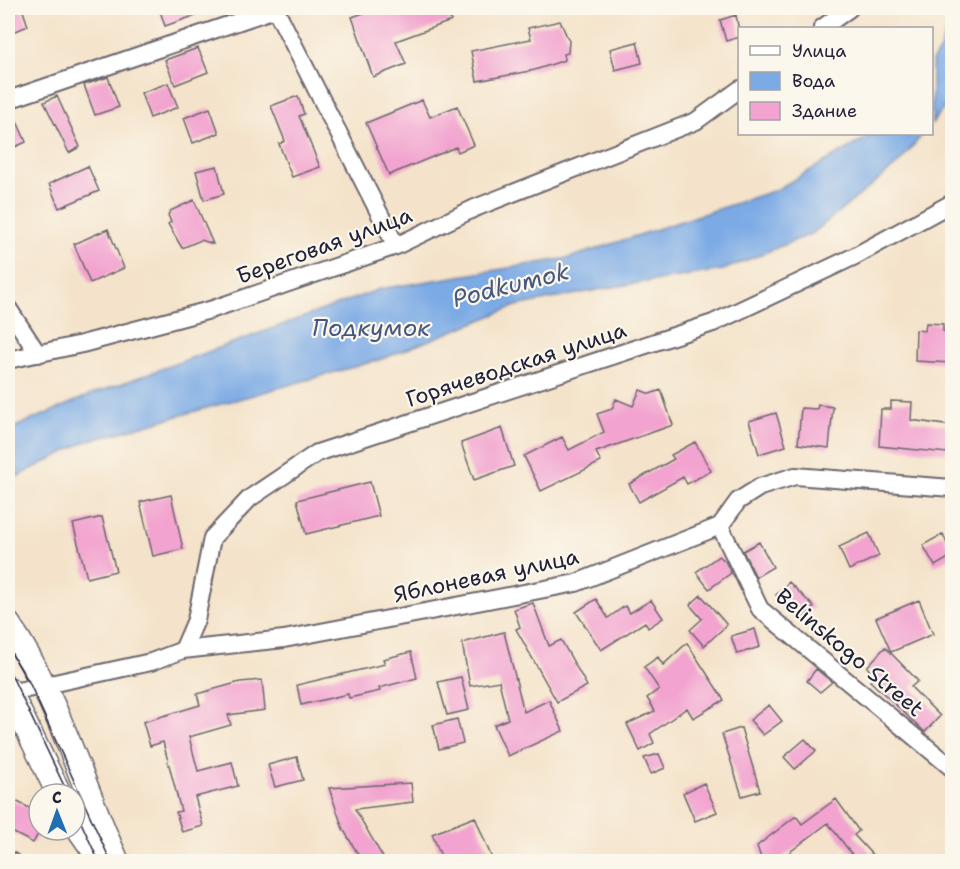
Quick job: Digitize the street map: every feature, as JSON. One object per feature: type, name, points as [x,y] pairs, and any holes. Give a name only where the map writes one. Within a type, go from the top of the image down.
[{"type":"main road","points":[[11,629],[74,755],[117,861]]},
{"type":"main road","points":[[8,691],[53,782]]},
{"type":"main road","points":[[87,840],[102,861]]},
{"type":"street","points":[[8,100],[275,8],[396,246]]},
{"type":"street","points":[[823,27],[850,8]]},
{"type":"street","name":"Береговая улица","points":[[8,360],[210,310],[396,246],[475,208],[696,122],[738,90]]},
{"type":"street","name":"Горячеводская улица","points":[[183,650],[196,620],[212,538],[250,498],[317,453],[713,323],[855,256],[952,202]]},
{"type":"street","points":[[8,308],[38,354]]},
{"type":"street","points":[[720,526],[738,501],[760,487],[795,476],[952,488]]},
{"type":"street","name":"Яблоневая улица","points":[[8,691],[151,662],[183,650],[284,639],[576,583],[720,526]]},
{"type":"street","name":"Belinskogo Street","points":[[720,526],[760,609],[952,768]]},
{"type":"street","points":[[8,860],[12,861]]},
{"type":"water","points":[[952,19],[952,98],[933,122],[933,60],[940,50]]},
{"type":"water","name":"Подкумок","points":[[871,135],[922,135],[898,164],[813,233],[723,270],[607,288],[516,306],[382,359],[85,442],[8,481],[8,430],[90,395],[380,289],[569,258],[776,190]]},
{"type":"building","points":[[8,8],[22,8],[28,26],[8,34]]},
{"type":"building","points":[[159,8],[211,8],[211,10],[165,26]]},
{"type":"building","points":[[378,8],[446,8],[451,21],[396,41],[406,64],[373,77],[352,17]]},
{"type":"building","points":[[736,15],[738,38],[726,41],[720,20]]},
{"type":"building","points":[[560,21],[569,41],[568,53],[564,54],[565,60],[535,70],[477,81],[471,51],[531,39],[528,28]]},
{"type":"building","points":[[637,42],[642,63],[615,70],[610,49]]},
{"type":"building","points":[[198,48],[208,72],[175,85],[165,60]]},
{"type":"building","points":[[108,77],[119,107],[95,115],[84,85]]},
{"type":"building","points":[[168,83],[178,107],[150,118],[141,93]]},
{"type":"building","points":[[57,96],[80,147],[69,153],[44,102]]},
{"type":"building","points":[[298,96],[304,114],[299,116],[320,167],[292,177],[279,144],[285,141],[271,106]]},
{"type":"building","points":[[422,100],[430,117],[457,106],[474,145],[458,152],[456,147],[389,175],[366,123]]},
{"type":"building","points":[[210,108],[219,133],[193,143],[184,118]]},
{"type":"building","points":[[8,110],[12,110],[26,142],[8,150]]},
{"type":"building","points":[[88,166],[99,191],[59,208],[49,184]]},
{"type":"building","points":[[217,166],[224,194],[204,200],[196,171]]},
{"type":"building","points":[[194,200],[213,244],[201,240],[182,248],[168,224],[171,222],[168,215],[170,211]]},
{"type":"building","points":[[108,229],[124,268],[90,283],[74,244]]},
{"type":"building","points":[[926,323],[943,324],[943,331],[952,332],[952,363],[915,361],[916,330],[925,331]]},
{"type":"building","points":[[640,390],[650,394],[661,390],[673,425],[596,452],[601,462],[541,491],[524,456],[562,437],[569,450],[604,432],[597,414],[612,409],[616,399],[633,406]]},
{"type":"building","points":[[891,401],[912,402],[911,420],[951,426],[947,453],[879,446],[881,409],[891,409]]},
{"type":"building","points":[[818,405],[833,407],[829,448],[798,444],[801,408],[817,409]]},
{"type":"building","points":[[776,413],[786,446],[759,454],[749,421]]},
{"type":"building","points":[[502,428],[514,466],[474,480],[461,443]]},
{"type":"building","points":[[695,442],[711,471],[687,484],[683,477],[639,502],[629,484],[674,459],[671,455]]},
{"type":"building","points":[[370,482],[379,516],[306,534],[297,500]]},
{"type":"building","points":[[171,495],[183,549],[153,556],[140,502]]},
{"type":"building","points":[[102,517],[116,571],[87,578],[73,524]]},
{"type":"building","points":[[869,533],[879,556],[849,570],[839,547]]},
{"type":"building","points":[[943,534],[952,556],[935,566],[923,545]]},
{"type":"building","points":[[759,542],[773,567],[756,577],[743,551]]},
{"type":"building","points":[[719,556],[725,561],[731,573],[709,589],[696,572]]},
{"type":"building","points":[[789,582],[814,607],[801,620],[776,595]]},
{"type":"building","points":[[701,595],[727,625],[704,646],[690,630],[702,619],[690,605]]},
{"type":"building","points":[[596,599],[608,618],[625,606],[630,613],[651,600],[663,618],[648,628],[645,622],[601,650],[576,612]]},
{"type":"building","points":[[919,600],[933,634],[891,652],[876,618]]},
{"type":"building","points":[[533,603],[549,646],[561,640],[587,686],[557,702],[516,629],[520,627],[514,609]]},
{"type":"building","points":[[755,629],[760,647],[737,654],[731,636]]},
{"type":"building","points":[[504,632],[524,712],[549,700],[563,731],[508,756],[494,725],[508,719],[499,681],[470,686],[462,643]]},
{"type":"building","points":[[687,643],[724,700],[693,718],[687,708],[650,734],[654,743],[640,751],[627,724],[655,711],[647,698],[659,689],[644,667],[658,657],[663,665]]},
{"type":"building","points":[[885,647],[918,681],[911,687],[940,716],[925,732],[870,681],[875,677],[867,667]]},
{"type":"building","points":[[411,652],[417,678],[379,688],[380,691],[349,698],[348,694],[301,705],[297,685],[385,664],[383,659]]},
{"type":"building","points":[[816,669],[832,682],[820,692],[807,681]]},
{"type":"building","points":[[461,677],[469,710],[447,715],[438,682]]},
{"type":"building","points":[[262,680],[265,710],[228,715],[231,725],[189,737],[198,771],[232,762],[238,786],[195,797],[203,826],[182,832],[176,812],[181,811],[163,742],[150,746],[143,722],[200,705],[197,694],[240,682]]},
{"type":"building","points":[[769,705],[782,721],[763,735],[750,720]]},
{"type":"building","points":[[457,719],[463,743],[439,749],[433,725]]},
{"type":"building","points":[[741,728],[760,791],[742,796],[722,734]]},
{"type":"building","points":[[805,739],[816,751],[795,769],[784,757]]},
{"type":"building","points":[[659,754],[665,768],[651,774],[644,758]]},
{"type":"building","points":[[297,757],[303,780],[275,787],[268,765]]},
{"type":"building","points":[[411,783],[413,802],[355,809],[385,861],[362,861],[343,829],[329,788]]},
{"type":"building","points":[[704,783],[717,812],[695,821],[683,793]]},
{"type":"building","points":[[8,797],[27,807],[27,840],[8,830]]},
{"type":"building","points":[[836,799],[859,831],[854,835],[878,861],[857,861],[828,823],[778,861],[762,861],[757,846],[796,816],[802,824]]},
{"type":"building","points":[[475,817],[493,861],[443,861],[432,834]]},
{"type":"tram line","points":[[8,648],[29,682],[111,862]]},
{"type":"tram line","points":[[8,668],[62,782]]},
{"type":"tram line","points":[[87,836],[99,862]]},
{"type":"water label","name":"Podkumok","points":[[511,285]]}]
